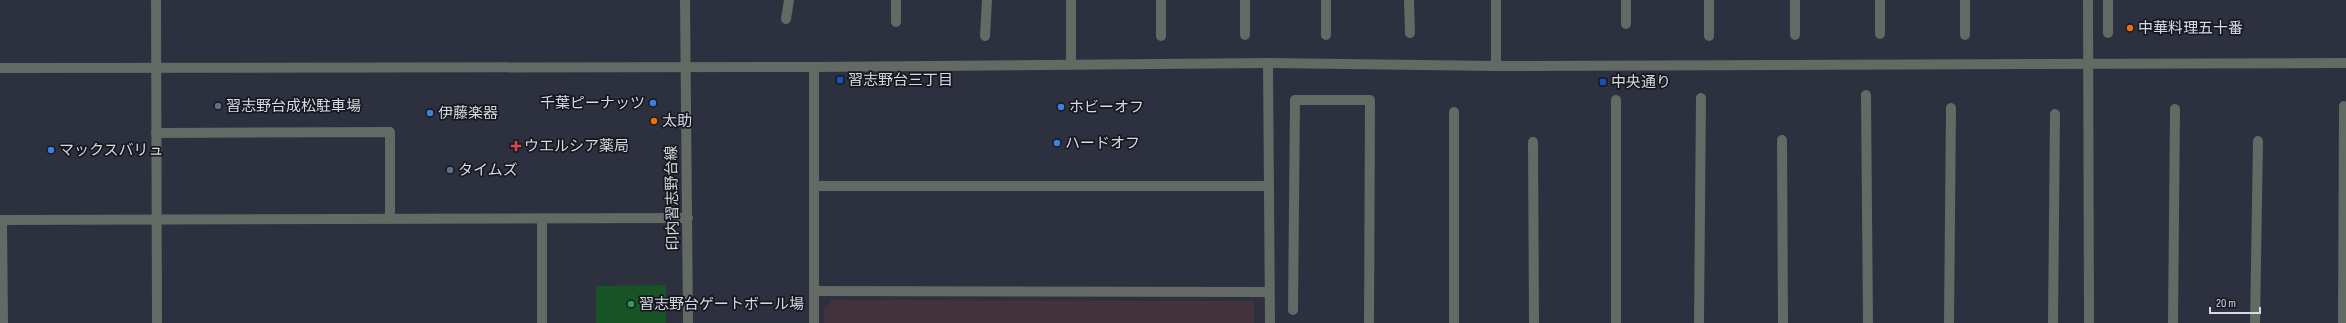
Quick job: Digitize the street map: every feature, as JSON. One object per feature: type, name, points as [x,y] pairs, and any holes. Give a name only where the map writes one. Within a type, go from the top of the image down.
[{"type":"street","points":[[156,0],[158,323]]},
{"type":"street","name":"印内習志野台線","points":[[685,0],[688,323]]},
{"type":"street","points":[[786,19],[789,0]]},
{"type":"street","points":[[896,0],[896,22]]},
{"type":"street","points":[[985,36],[987,0]]},
{"type":"street","points":[[1071,0],[1071,65]]},
{"type":"street","points":[[1161,0],[1161,36]]},
{"type":"street","points":[[1245,0],[1245,35]]},
{"type":"street","points":[[1326,0],[1326,35]]},
{"type":"street","points":[[1409,0],[1410,33]]},
{"type":"street","points":[[1496,0],[1496,66]]},
{"type":"street","points":[[1626,0],[1626,24]]},
{"type":"street","points":[[1709,0],[1709,36]]},
{"type":"street","points":[[1795,0],[1795,35]]},
{"type":"street","points":[[1880,0],[1880,34]]},
{"type":"street","points":[[1965,0],[1965,35]]},
{"type":"street","points":[[2088,0],[2089,323]]},
{"type":"street","points":[[2108,0],[2108,33]]},
{"type":"street","points":[[0,68],[686,68],[1268,63],[1496,66],[2346,63]]},
{"type":"street","points":[[1268,63],[1270,323]]},
{"type":"street","points":[[814,67],[814,323]]},
{"type":"street","points":[[1866,95],[1868,323]]},
{"type":"street","points":[[1699,323],[1701,98]]},
{"type":"street","points":[[1293,310],[1295,100],[1370,100],[1369,323]]},
{"type":"street","points":[[1616,100],[1616,323]]},
{"type":"street","points":[[2343,323],[2344,106]]},
{"type":"street","points":[[1949,323],[1951,108]]},
{"type":"street","points":[[2173,323],[2175,109]]},
{"type":"street","points":[[1454,112],[1454,323]]},
{"type":"street","points":[[2053,323],[2055,114]]},
{"type":"street","points":[[156,133],[390,132],[390,218]]},
{"type":"street","points":[[1782,140],[1783,323]]},
{"type":"street","points":[[2255,323],[2258,141]]},
{"type":"street","points":[[1533,142],[1534,323]]},
{"type":"street","points":[[814,186],[1269,186]]},
{"type":"street","points":[[3,323],[1,220],[157,221],[390,218],[688,218]]},
{"type":"street","points":[[542,219],[542,323]]},
{"type":"street","points":[[814,291],[1269,292]]},
{"type":"shaded area","points":[[832,300],[1254,301],[1254,323],[824,323],[824,309]]},
{"type":"green space","name":"習志野台ゲートボール場","points":[[666,285],[666,323],[596,323],[596,286]]},
{"type":"place","name":"中華料理五十番","points":[[2130,28]]},
{"type":"place","name":"習志野台三丁目","points":[[840,80]]},
{"type":"place","name":"中央通り","points":[[1603,82]]},
{"type":"place","name":"千葉ピーナッツ","points":[[653,103]]},
{"type":"place","name":"習志野台成松駐車場","points":[[218,106]]},
{"type":"place","name":"ホビーオフ","points":[[1061,107]]},
{"type":"place","name":"伊藤楽器","points":[[430,113]]},
{"type":"place","name":"太助","points":[[654,121]]},
{"type":"place","name":"ハードオフ","points":[[1057,143]]},
{"type":"place","name":"ウエルシア薬局","points":[[516,146]]},
{"type":"place","name":"マックスバリュ","points":[[51,150]]},
{"type":"place","name":"タイムズ","points":[[450,170]]},
{"type":"place","name":"習志野台ゲートボール場","points":[[631,304]]}]
